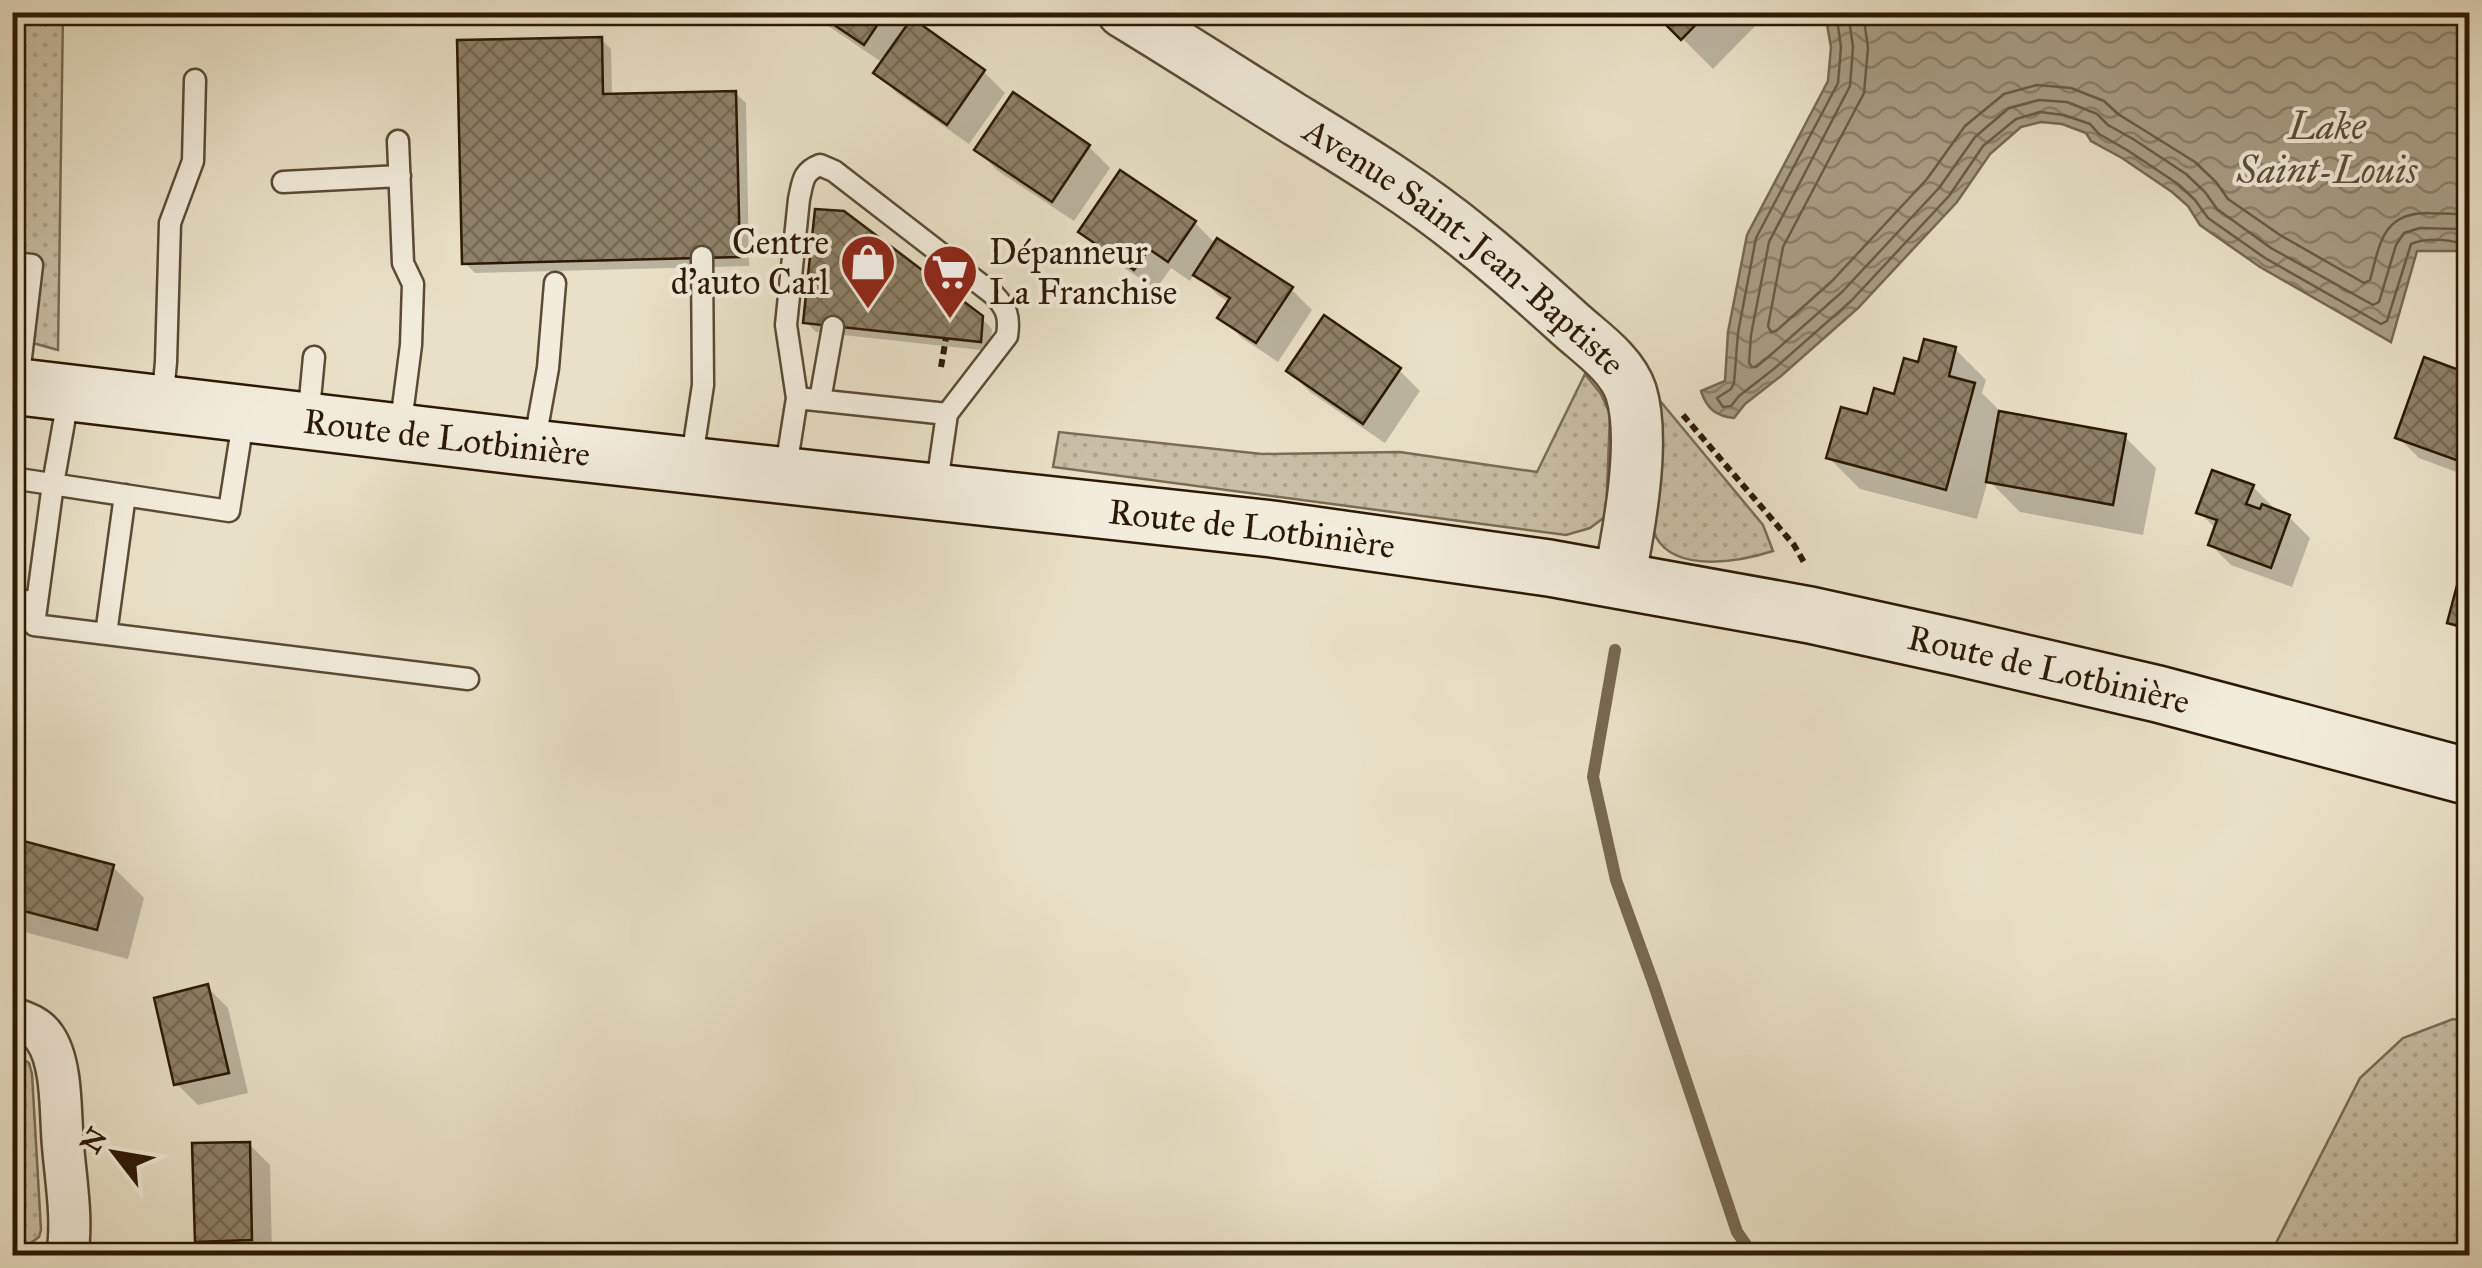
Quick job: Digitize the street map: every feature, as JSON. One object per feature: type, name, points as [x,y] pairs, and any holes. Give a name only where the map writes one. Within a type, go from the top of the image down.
[{"type":"main road","name":"Route de Lotbinière","points":[[33,388],[1272,530],[1549,568],[1810,615],[2105,681],[2470,777]]},
{"type":"street","name":"Avenue Saint-Jean-Baptiste","points":[[1123,12],[1427,205],[1529,287],[1624,377],[1633,404],[1636,448],[1629,526],[1619,580]]},
{"type":"street","points":[[12,1018],[31,1024],[43,1034],[52,1050],[70,1229],[67,1256]]},
{"type":"lane","points":[[162,404],[170,222],[193,162],[194,80]]},
{"type":"lane","points":[[398,141],[403,263],[414,284],[400,432]]},
{"type":"lane","points":[[785,474],[796,398],[786,324],[799,199],[810,169],[820,166],[834,171],[1006,306],[1007,336],[947,414],[935,492]]},
{"type":"lane","points":[[284,182],[400,176]]},
{"type":"lane","points":[[691,464],[702,385],[702,258]]},
{"type":"lane","points":[[12,263],[32,265],[33,388],[53,484],[34,625],[468,679]]},
{"type":"lane","points":[[533,448],[548,368],[555,283]]},
{"type":"lane","points":[[820,400],[833,326]]},
{"type":"lane","points":[[308,422],[314,357]]},
{"type":"lane","points":[[796,398],[947,414]]},
{"type":"lane","points":[[12,478],[230,511],[244,415]]},
{"type":"lane","points":[[106,634],[125,495]]},
{"type":"lane","points":[[12,600],[36,602]]},
{"type":"path","points":[[1673,404],[1794,546]]},
{"type":"shaded area","points":[[13,13],[63,13],[58,350],[22,340],[27,296],[13,294]]},
{"type":"shaded area","points":[[1585,374],[1610,414],[1606,516],[1590,528],[1566,535],[1053,467],[1059,432],[1262,454],[1400,452],[1537,472]]},
{"type":"shaded area","points":[[1656,396],[1763,525],[1773,551],[1710,562],[1678,556],[1665,549],[1653,527]]},
{"type":"shaded area","points":[[2453,1019],[2469,1022],[2469,1255],[2270,1255],[2360,1078],[2403,1038]]},
{"type":"shaded area","points":[[12,1052],[29,1063],[32,1074],[41,1230],[39,1237],[28,1245],[13,1237]]},
{"type":"water","name":"Lake Saint-Louis","points":[[1825,13],[2469,13],[2469,258],[2456,251],[2417,251],[2391,342],[2260,267],[2200,225],[2188,206],[2172,192],[2091,141],[2086,133],[2062,124],[2041,122],[2021,127],[1990,154],[1957,202],[1858,308],[1745,404],[1734,418],[1722,415],[1709,407],[1701,391],[1725,381],[1728,332],[1747,235],[1828,81],[1831,47]]},
{"type":"building","points":[[815,12],[886,12],[864,45]]},
{"type":"building","points":[[1653,12],[1708,12],[1681,40]]},
{"type":"building","points":[[912,18],[985,70],[947,125],[873,73]]},
{"type":"building","points":[[602,37],[603,94],[736,91],[740,257],[462,264],[457,40]]},
{"type":"building","points":[[1013,92],[1090,145],[1052,202],[974,150]]},
{"type":"building","points":[[1120,170],[1196,221],[1168,262],[1149,249],[1134,270],[1078,232]]},
{"type":"building","points":[[815,209],[844,211],[983,316],[981,342],[803,323]]},
{"type":"building","points":[[1217,238],[1293,287],[1256,343],[1217,318],[1230,298],[1193,275]]},
{"type":"building","points":[[1324,315],[1401,368],[1363,424],[1286,371]]},
{"type":"building","points":[[1924,339],[1956,347],[1949,376],[1975,383],[1946,490],[1826,458],[1841,407],[1867,414],[1874,388],[1894,394],[1904,358],[1918,362]]},
{"type":"building","points":[[2424,357],[2470,374],[2470,465],[2395,438]]},
{"type":"building","points":[[1999,411],[2126,434],[2113,505],[1986,482]]},
{"type":"building","points":[[2212,470],[2254,485],[2246,504],[2260,509],[2262,504],[2290,515],[2271,568],[2208,545],[2217,520],[2196,513]]},
{"type":"building","points":[[2470,545],[2470,629],[2447,623]]},
{"type":"building","points":[[12,838],[114,865],[97,930],[12,908]]},
{"type":"building","points":[[208,984],[229,1073],[174,1085],[154,998]]},
{"type":"building","points":[[250,1142],[252,1240],[195,1242],[192,1143]]},
{"type":"waterway","points":[[1615,650],[1593,777],[1616,880],[1737,1232],[1754,1256]]},
{"type":"place","name":"Centre d'auto Carl","points":[[868,311]]},
{"type":"place","name":"Dépanneur La Franchise","points":[[950,321]]}]
